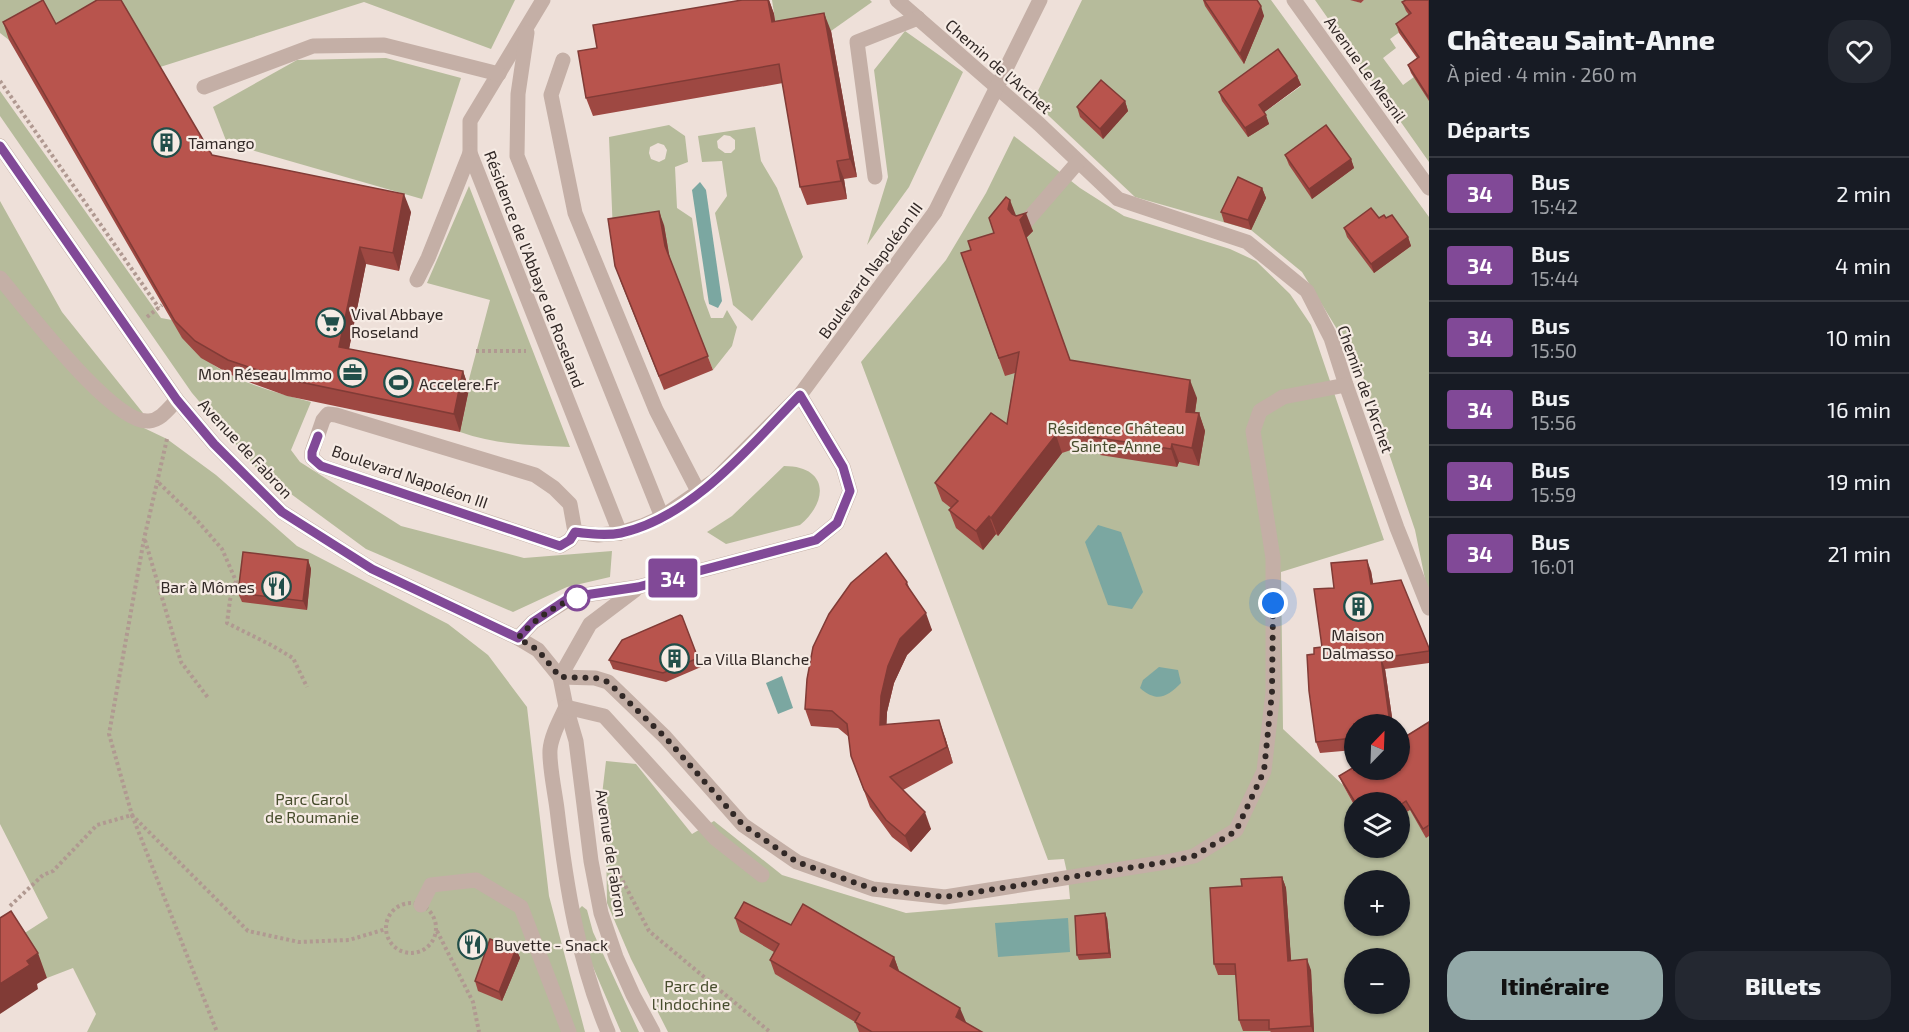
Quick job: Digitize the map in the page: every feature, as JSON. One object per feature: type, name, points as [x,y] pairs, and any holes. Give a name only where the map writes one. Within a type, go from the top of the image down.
[{"type":"street","name":"Résidence de l'Abbaye de Roseland","points":[[543,0],[470,121],[470,153],[620,533]]},
{"type":"street","name":"Chemin de l'Archet","points":[[897,0],[1118,199],[1247,242],[1307,291],[1331,338],[1397,528],[1429,608]]},
{"type":"street","name":"Boulevard Napoléon III","points":[[575,532],[598,535],[620,533],[662,517],[722,474],[800,395],[935,212],[1040,0]]},
{"type":"street","name":"Avenue Le Mesnil","points":[[1294,0],[1429,188]]},
{"type":"street","points":[[874,177],[857,42],[918,18]]},
{"type":"street","name":"Résidence de l'Abbaye de Roseland","points":[[528,24],[518,94],[518,156],[662,517]]},
{"type":"street","points":[[204,87],[313,46],[384,45],[499,74]]},
{"type":"street","points":[[563,60],[551,95],[575,213],[656,410],[699,492]]},
{"type":"street","name":"Avenue de Fabron","points":[[0,146],[177,400],[214,444],[282,512],[372,569],[518,638],[538,650],[560,677],[576,741],[591,861],[601,913],[616,957],[653,1032]]},
{"type":"street","points":[[417,280],[470,153]]},
{"type":"street","points":[[1024,224],[1078,162]]},
{"type":"street","points":[[0,278],[92,387],[134,419],[146,422],[158,419],[177,400]]},
{"type":"street","points":[[638,587],[590,624],[560,677],[595,678],[608,682],[665,737],[743,825],[797,862],[873,889],[945,897],[1194,856],[1236,831],[1264,771],[1272,692],[1273,558],[1253,431],[1260,411],[1283,397],[1346,385]]},
{"type":"street","points":[[518,638],[533,622],[566,600],[638,587],[816,540],[837,523],[850,491],[843,467],[800,395]]},
{"type":"street","name":"Boulevard Napoléon III","points":[[327,414],[336,415],[535,475],[554,488],[570,504],[575,532],[570,540],[560,546],[321,466],[312,458],[312,452],[323,420],[327,414]]},
{"type":"street","points":[[608,1032],[597,1007],[585,966],[572,914],[564,865],[550,750],[566,707],[604,716],[715,838],[762,875]]},
{"type":"street","points":[[421,905],[431,885],[476,880],[521,907],[569,1032]]},
{"type":"path","points":[[0,81],[159,308]]},
{"type":"path","points":[[476,351],[548,351]]},
{"type":"path","points":[[158,419],[167,439],[144,539],[109,734],[132,815],[217,1032]]},
{"type":"path","points":[[158,482],[195,518],[222,549],[236,581],[230,600],[227,623],[293,658],[307,687]]},
{"type":"path","points":[[144,539],[182,662],[209,699]]},
{"type":"path","points":[[10,906],[43,875],[53,871],[97,825],[132,815]]},
{"type":"path","points":[[132,815],[248,932],[299,942],[349,940],[386,929]]},
{"type":"path","points":[[591,861],[613,862],[649,931],[770,1032]]},
{"type":"path","points":[[436,930],[430,946],[423,951],[406,953],[392,945],[387,937],[386,929],[391,913],[397,907],[413,903],[421,905],[433,915],[436,930],[473,1002],[479,1032]]},
{"type":"green space","points":[[0,0],[515,0],[491,49],[364,2],[157,68],[62,41],[49,18],[9,40],[0,33]]},
{"type":"green space","points":[[772,0],[870,0],[872,2],[831,31],[778,40]]},
{"type":"green space","points":[[1082,0],[1213,0],[1261,23],[1264,16],[1253,0],[1271,0],[1429,217],[1429,591],[1415,530],[1359,365],[1302,272],[1251,230],[1135,197],[1033,101]],"holes":[[[1281,58],[1301,86],[1262,114]]]},
{"type":"green space","points":[[1315,0],[1352,0],[1361,3],[1364,0],[1429,0],[1408,26],[1390,39],[1396,48],[1383,58],[1403,85],[1429,66],[1429,162]]},
{"type":"green space","points":[[905,31],[963,72],[909,187],[867,245],[888,177],[874,70]]},
{"type":"green space","points":[[386,58],[461,78],[422,199],[227,143],[213,107],[297,60]]},
{"type":"green space","points":[[0,91],[161,318],[172,320],[199,353],[232,376],[311,402],[291,450],[300,462],[401,526],[524,558],[612,551],[610,577],[567,587],[513,612],[366,549],[257,469],[192,393],[0,116]]},
{"type":"green space","points":[[669,125],[685,136],[688,162],[675,167],[677,208],[692,218],[704,299],[711,318],[723,318],[727,310],[737,327],[732,346],[713,370],[670,261],[664,225],[613,233],[609,137]],"holes":[[[658,143],[664,145],[667,150],[665,159],[659,162],[651,159],[650,147]]]},
{"type":"green space","points":[[755,127],[761,161],[777,188],[803,257],[752,321],[733,305],[715,213],[727,196],[722,161],[702,162],[698,136]],"holes":[[[724,135],[735,140],[735,149],[731,153],[725,153],[718,148],[717,141]]]},
{"type":"green space","name":"Résidence Château Sainte-Anne","points":[[1014,136],[1080,188],[1124,216],[1230,249],[1256,261],[1290,294],[1311,325],[1384,540],[1281,572],[1283,729],[1343,785],[1347,792],[1344,792],[1344,858],[1410,858],[1410,807],[1429,816],[1429,1032],[668,1032],[631,959],[607,903],[606,840],[602,795],[606,761],[636,764],[692,834],[714,821],[782,875],[906,913],[1070,899],[1064,859],[1048,860],[861,362],[946,260],[986,193]]},
{"type":"green space","points":[[469,186],[570,447],[501,442],[460,432],[469,389],[468,383],[490,300],[427,283]]},
{"type":"green space","name":"Parc Carol de Roumanie","points":[[0,201],[62,312],[143,413],[144,428],[167,439],[216,475],[297,546],[448,624],[488,655],[527,707],[549,896],[585,1032],[87,1032],[96,1014],[73,968],[47,978],[20,936],[48,918],[0,824]]},
{"type":"green space","points":[[784,466],[809,472],[816,478],[819,486],[816,505],[800,525],[726,544],[707,532],[732,516]]},
{"type":"green space","points":[[582,906],[587,910],[593,932],[639,1032],[621,1032],[590,960],[578,910]]},
{"type":"water","points":[[700,182],[706,190],[722,301],[718,308],[709,304],[692,190]]},
{"type":"water","points":[[1098,525],[1121,532],[1143,592],[1132,609],[1108,605],[1085,542]]},
{"type":"water","points":[[1159,667],[1178,670],[1181,683],[1166,695],[1157,697],[1140,688],[1143,680]]},
{"type":"water","points":[[782,676],[793,708],[778,714],[766,683]]},
{"type":"water","points":[[1068,918],[1070,952],[998,957],[995,923]]},
{"type":"building","points":[[43,0],[56,24],[97,0],[121,0],[212,155],[404,194],[393,253],[360,247],[339,347],[463,371],[454,414],[281,378],[228,360],[195,341],[175,321],[3,22]]},
{"type":"building","points":[[742,0],[768,0],[772,22],[824,13],[850,159],[837,161],[841,181],[800,187],[779,64],[586,98],[578,51],[597,48],[593,25]]},
{"type":"building","points":[[1204,0],[1257,0],[1261,6],[1240,54]]},
{"type":"building","points":[[1429,0],[1429,98],[1408,65],[1419,57],[1396,24],[1411,13],[1402,2]]},
{"type":"building","points":[[1278,49],[1297,76],[1259,105],[1266,115],[1245,128],[1219,92]]},
{"type":"building","points":[[1101,80],[1125,101],[1100,129],[1077,107]]},
{"type":"building","points":[[1326,125],[1351,159],[1309,189],[1285,155]]},
{"type":"building","points":[[1238,177],[1262,188],[1248,220],[1221,212]]},
{"type":"building","points":[[1006,197],[1010,200],[1008,209],[1012,214],[1016,216],[1026,213],[1020,220],[1070,360],[1190,380],[1186,412],[1199,413],[1192,448],[1172,444],[1171,449],[1093,437],[1092,423],[1056,435],[991,518],[989,516],[976,531],[949,510],[958,501],[935,483],[991,413],[1007,424],[1019,352],[999,358],[961,253],[971,250],[968,241],[994,233],[989,218]]},
{"type":"building","points":[[1371,208],[1379,218],[1392,215],[1408,237],[1371,264],[1344,228]]},
{"type":"building","points":[[659,211],[665,246],[708,356],[659,376],[615,266],[608,219]]},
{"type":"building","name":"Bar à Mômes","points":[[243,552],[308,560],[303,601],[238,593]]},
{"type":"building","points":[[886,553],[926,613],[900,639],[888,666],[881,696],[880,725],[939,720],[947,747],[890,777],[925,812],[905,836],[886,820],[864,790],[851,756],[847,724],[832,711],[805,709],[807,679],[813,647],[829,614],[851,583]]},
{"type":"building","points":[[1367,560],[1371,584],[1401,580],[1429,651],[1381,658],[1389,714],[1344,714],[1344,739],[1316,742],[1307,655],[1314,654],[1314,648],[1322,647],[1314,589],[1334,588],[1331,563]]},
{"type":"building","points":[[680,615],[698,658],[663,673],[609,660],[622,640]]},
{"type":"building","points":[[1429,722],[1429,825],[1423,829],[1410,808],[1410,792],[1349,792],[1339,776],[1344,773],[1344,780],[1410,780],[1410,734]]},
{"type":"building","points":[[1282,877],[1288,961],[1307,959],[1311,1026],[1269,1029],[1269,1020],[1239,1020],[1235,964],[1214,964],[1210,888],[1242,886],[1241,879]]},
{"type":"building","points":[[744,902],[791,925],[803,904],[894,957],[890,966],[960,1008],[956,1017],[982,1032],[872,1032],[855,1022],[860,1013],[770,960],[779,944],[735,918]]},
{"type":"building","points":[[11,911],[38,953],[27,961],[30,965],[0,984],[0,918]]},
{"type":"building","points":[[1105,913],[1109,953],[1077,955],[1075,916]]},
{"type":"building","points":[[490,939],[516,949],[499,992],[475,981]]},
{"type":"bus line","name":"34","points":[[0,146],[177,400],[248,480],[282,512],[372,569],[518,638],[533,622],[566,600],[638,587],[816,540],[837,523],[850,491],[843,467],[800,395],[714,481],[662,517],[620,533],[598,535],[575,532],[570,540],[560,546],[321,466],[312,458],[318,436]]},
{"type":"place","name":"Tamango","points":[[167,142]]},
{"type":"place","name":"Vival Abbaye Roseland","points":[[330,322]]},
{"type":"place","name":"Mon Réseau Immo","points":[[353,373]]},
{"type":"place","name":"Accelere.Fr","points":[[398,383]]},
{"type":"place","name":"Bar à Mômes","points":[[276,586]]},
{"type":"place","name":"Maison Dalmasso","points":[[1358,606]]},
{"type":"place","name":"La Villa Blanche","points":[[674,658]]},
{"type":"place","name":"Buvette - Snack","points":[[473,944]]},
{"type":"route","points":[[577,598],[585,595],[566,600],[551,609],[533,622],[518,638],[538,650],[560,677],[595,678],[608,682],[665,737],[743,825],[797,862],[873,889],[945,897],[1194,856],[1236,831],[1264,771],[1272,692],[1273,603]]},
{"type":"park label","name":"Parc de l'Indochine","points":[[691,994]]}]
